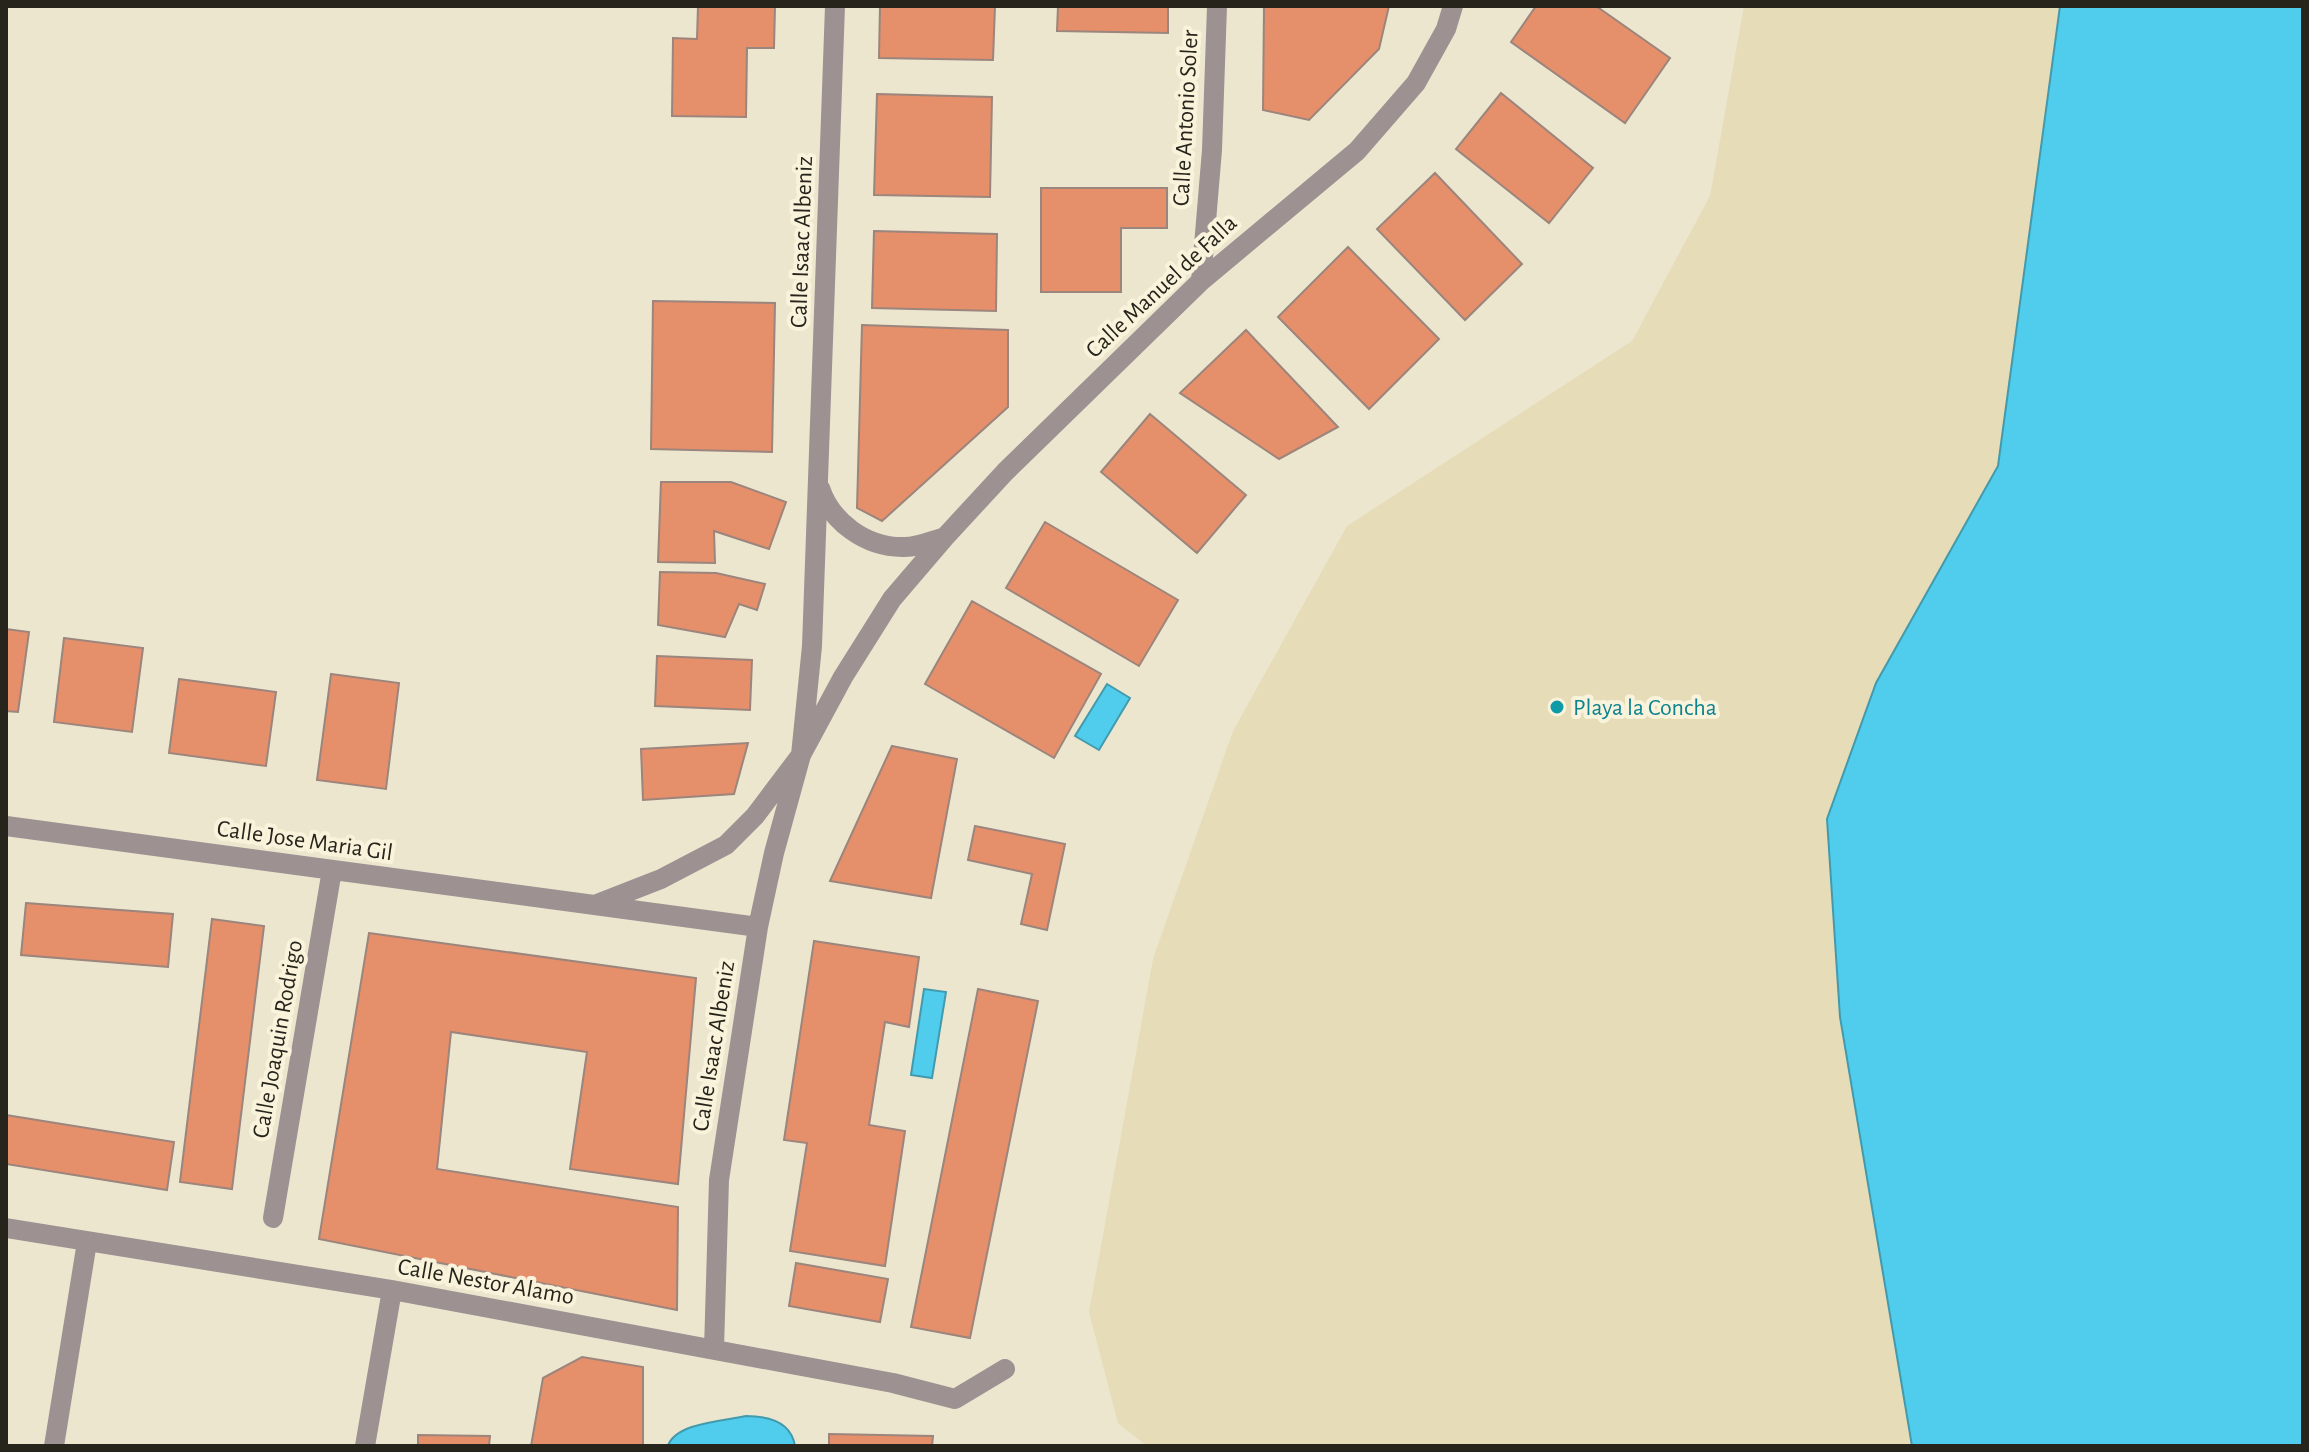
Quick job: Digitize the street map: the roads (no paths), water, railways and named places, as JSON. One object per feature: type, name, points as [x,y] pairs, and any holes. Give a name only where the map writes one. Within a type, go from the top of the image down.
[{"type":"street","name":"Calle Isaac Albeniz","points":[[714,1349],[719,1180],[758,927],[774,853],[801,755],[812,646],[835,6]]},
{"type":"street","name":"Calle Antonio Soler","points":[[1201,281],[1212,150],[1217,6]]},
{"type":"street","name":"Calle Manuel de Falla","points":[[892,599],[1005,472],[1201,281],[1357,151],[1416,83],[1446,29],[1453,6]]},
{"type":"street","name":"Calle Isaac Albeniz","points":[[818,480],[832,512],[867,538],[902,548],[945,537]]},
{"type":"street","name":"Calle Isaac Albeniz","points":[[801,755],[843,677],[892,599]]},
{"type":"street","name":"Calle Jose Maria Gil","points":[[597,904],[661,879],[726,845],[755,816],[801,755]]},
{"type":"street","name":"Calle Jose Maria Gil","points":[[6,826],[758,927]]},
{"type":"street","name":"Calle Joaquin Rodrigo","points":[[273,1218],[332,870]]},
{"type":"street","name":"Calle Nestor Alamo","points":[[6,1228],[392,1290],[893,1383],[955,1399],[1005,1369]]},
{"type":"street","points":[[54,1446],[87,1242]]},
{"type":"street","points":[[365,1446],[392,1290]]},
{"type":"water","points":[[2060,6],[2303,6],[2303,1446],[1912,1446],[1840,1017],[1827,819],[1876,683],[1998,466]]},
{"type":"water","points":[[1107,684],[1130,698],[1099,750],[1075,736]]},
{"type":"water","points":[[924,989],[946,992],[932,1078],[911,1075]]},
{"type":"water","points":[[746,1416],[762,1417],[784,1426],[795,1446],[668,1446],[672,1438],[690,1428]]},
{"type":"place","name":"Playa la Concha","points":[[1557,707]]}]
